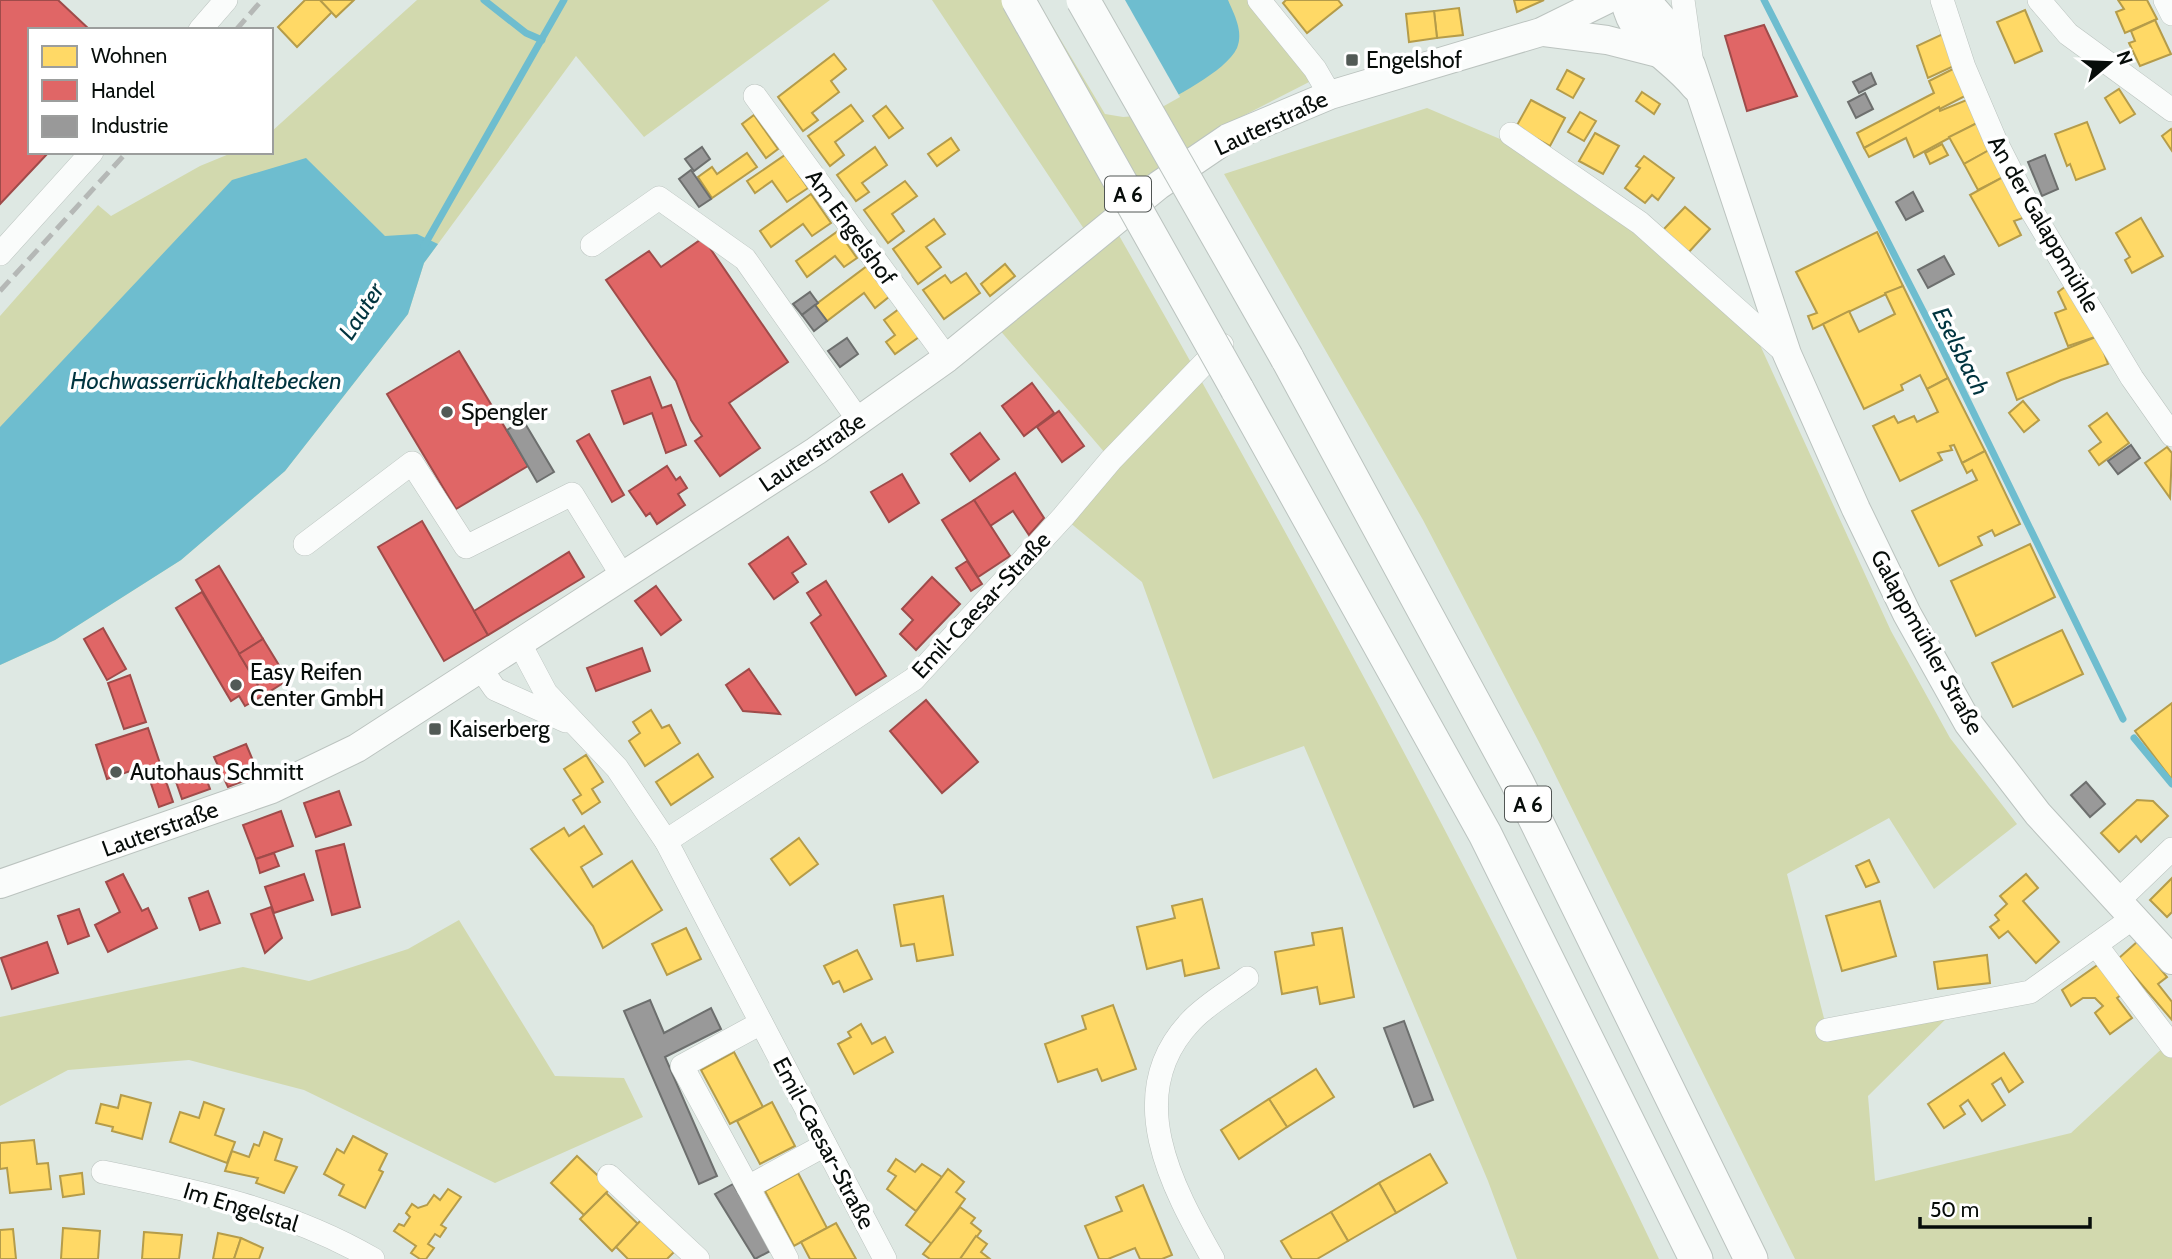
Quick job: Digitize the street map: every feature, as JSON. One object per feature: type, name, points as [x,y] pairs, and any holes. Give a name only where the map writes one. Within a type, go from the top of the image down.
[{"type":"highway","name":"A 6","points":[[1018,0],[1485,834],[1696,1259]]},
{"type":"highway","name":"A 6","points":[[1083,0],[1287,358],[1517,782],[1751,1259]]},
{"type":"main road","name":"Galappmühler Straße","points":[[1625,0],[1631,23],[1658,53],[1699,85]]},
{"type":"main road","name":"Galappmühler Straße","points":[[1646,0],[1673,31],[1699,85],[1787,354],[1835,463],[1902,603],[1968,723],[2038,814],[2172,960]]},
{"type":"main road","name":"Lauterstraße","points":[[0,884],[272,789],[357,748],[859,421],[947,358],[1159,185],[1197,158],[1251,126],[1330,95],[1541,32],[1592,3]]},
{"type":"main road","points":[[1541,32],[1607,40],[1658,53]]},
{"type":"street","points":[[202,28],[226,0]]},
{"type":"street","points":[[1259,0],[1315,69],[1330,95]]},
{"type":"street","points":[[1683,0],[1699,85]]},
{"type":"street","name":"An der Galappmühle","points":[[1942,0],[1964,67],[1990,130],[2027,203],[2132,378],[2172,435]]},
{"type":"street","points":[[2039,0],[2068,34],[2172,110]]},
{"type":"street","points":[[2165,0],[2172,14]]},
{"type":"street","name":"Am Engelshof","points":[[755,96],[947,358]]},
{"type":"street","name":"Galappmühler Straße","points":[[1511,134],[1640,223],[1787,354]]},
{"type":"street","points":[[0,254],[90,154]]},
{"type":"street","points":[[592,244],[659,198],[745,259],[859,421]]},
{"type":"street","name":"Emil-Caesar-Straße","points":[[666,841],[914,679],[1063,517],[1111,460],[1222,345]]},
{"type":"street","points":[[305,544],[412,464],[466,547],[572,494],[623,577]]},
{"type":"street","name":"Emil-Caesar-Straße","points":[[520,644],[547,693],[617,768],[666,841],[886,1259]]},
{"type":"street","name":"Emil-Caesar-Straße","points":[[481,669],[495,689],[576,726]]},
{"type":"street","points":[[1827,1030],[2029,992],[2096,946],[2172,849]]},
{"type":"street","points":[[2096,946],[2172,1046]]},
{"type":"street","points":[[1213,1259],[1176,1189],[1160,1147],[1156,1111],[1165,1059],[1171,1049],[1191,1021],[1247,978]]},
{"type":"street","points":[[761,1023],[682,1066],[787,1259]]},
{"type":"street","points":[[748,1187],[825,1145]]},
{"type":"street","name":"Im Engelstal","points":[[103,1172],[214,1195],[290,1219],[373,1259]]},
{"type":"street","points":[[609,1176],[698,1259]]},
{"type":"green space","points":[[417,0],[830,0],[644,137],[576,56],[424,263],[408,314],[285,471],[181,560],[55,640],[0,665],[0,316],[98,205],[111,216],[200,166],[229,154],[273,154],[273,130]]},
{"type":"green space","points":[[932,0],[1249,0],[1313,80],[1208,134],[1084,229]]},
{"type":"green space","points":[[1427,108],[1500,139],[1633,232],[1760,345],[1891,631],[1950,738],[2017,824],[1934,889],[1889,818],[1787,874],[1827,1030],[1960,1005],[1868,1096],[1875,1181],[2071,1133],[2169,1042],[2172,1046],[2172,1259],[1795,1259],[1540,744],[1423,520],[1224,174]]},
{"type":"green space","points":[[1117,232],[1398,741],[1596,1128],[1659,1259],[1517,1259],[1488,1181],[1304,746],[1213,779],[1142,582],[1063,517],[1111,460],[998,328]]},
{"type":"green space","points":[[459,920],[555,1076],[624,1078],[643,1117],[495,1183],[304,1090],[189,1060],[68,1070],[0,1106],[0,1017],[243,967],[309,981],[408,949]]},
{"type":"water","points":[[1041,0],[1228,0],[1237,23],[1239,42],[1231,57],[1222,66],[1148,112]]},
{"type":"water","name":"Hochwasserrückhaltebecken","points":[[306,158],[385,236],[417,234],[438,244],[424,263],[408,314],[285,471],[181,560],[55,640],[0,665],[0,427],[232,180]]},
{"type":"pier","points":[[1037,0],[1125,0],[1180,97],[1148,115],[1123,117],[1105,114]]},
{"type":"building: Wohnen","points":[[305,0],[320,0],[332,12],[297,47],[278,27]]},
{"type":"building: Wohnen","points":[[320,0],[354,0],[336,17]]},
{"type":"building: Wohnen","points":[[1286,0],[1338,0],[1342,5],[1307,33],[1283,3]]},
{"type":"building: Wohnen","points":[[1514,0],[1544,0],[1517,12]]},
{"type":"building: Wohnen","points":[[2118,0],[2147,0],[2157,19],[2125,33],[2116,12],[2124,9]]},
{"type":"building: Wohnen","points":[[1459,8],[1463,35],[1437,38],[1434,11]]},
{"type":"building: Wohnen","points":[[2025,10],[2042,51],[2015,63],[1997,22]]},
{"type":"building: Wohnen","points":[[1434,11],[1437,38],[1409,42],[1406,14]]},
{"type":"building: Wohnen","points":[[2155,20],[2171,54],[2140,66],[2129,43],[2135,41],[2131,31]]},
{"type":"building: Wohnen","points":[[1945,33],[1956,65],[1928,78],[1917,46]]},
{"type":"building: Wohnen","points":[[834,54],[846,69],[831,81],[839,92],[812,113],[818,120],[803,131],[778,97]]},
{"type":"building: Wohnen","points":[[1957,67],[1967,95],[1864,148],[1857,133],[1934,93],[1929,81]]},
{"type":"building: Wohnen","points":[[1567,70],[1584,79],[1573,98],[1557,89]]},
{"type":"building: Wohnen","points":[[2119,89],[2135,114],[2120,123],[2105,98]]},
{"type":"building: Wohnen","points":[[1642,92],[1660,104],[1654,114],[1636,101]]},
{"type":"building: Wohnen","points":[[1969,99],[1977,123],[1914,157],[1906,138],[1869,157],[1864,148],[1939,107],[1940,111]]},
{"type":"building: Wohnen","points":[[1531,100],[1565,118],[1550,146],[1516,127]]},
{"type":"building: Wohnen","points":[[851,105],[863,121],[835,142],[844,155],[830,166],[808,136]]},
{"type":"building: Wohnen","points":[[886,106],[903,128],[889,138],[873,116]]},
{"type":"building: Wohnen","points":[[1580,112],[1596,121],[1584,141],[1568,132]]},
{"type":"building: Wohnen","points":[[754,115],[778,149],[766,158],[742,124]]},
{"type":"building: Wohnen","points":[[2087,122],[2105,169],[2076,180],[2070,164],[2067,166],[2055,134]]},
{"type":"building: Wohnen","points":[[1977,123],[1991,149],[1964,164],[1949,137]]},
{"type":"building: Wohnen","points":[[2171,129],[2172,131],[2172,151],[2162,136]]},
{"type":"building: Wohnen","points":[[1595,133],[1619,146],[1603,174],[1579,161]]},
{"type":"building: Wohnen","points":[[951,138],[959,150],[937,166],[928,154]]},
{"type":"building: Wohnen","points":[[1942,144],[1948,155],[1930,164],[1925,153]]},
{"type":"building: Wohnen","points":[[875,147],[887,165],[862,183],[869,192],[856,201],[837,175]]},
{"type":"building: Wohnen","points":[[1991,149],[2006,176],[1978,190],[1964,164]]},
{"type":"building: Wohnen","points":[[747,153],[757,167],[712,198],[698,177],[712,167],[717,174]]},
{"type":"building: Wohnen","points":[[785,155],[808,188],[787,202],[772,181],[755,193],[747,181]]},
{"type":"building: Wohnen","points":[[1644,156],[1674,178],[1658,200],[1652,195],[1645,203],[1625,188],[1640,168],[1636,166]]},
{"type":"building: Wohnen","points":[[2003,177],[2023,218],[2014,221],[2021,235],[1999,246],[1970,195]]},
{"type":"building: Wohnen","points":[[905,181],[917,196],[892,214],[904,231],[888,243],[864,210]]},
{"type":"building: Wohnen","points":[[811,194],[831,223],[812,236],[803,224],[771,247],[760,231]]},
{"type":"building: Wohnen","points":[[1685,207],[1710,229],[1688,253],[1663,230]]},
{"type":"building: Wohnen","points":[[2141,218],[2163,256],[2132,273],[2125,260],[2130,257],[2116,233]]},
{"type":"building: Wohnen","points":[[934,219],[945,234],[926,247],[941,267],[918,284],[893,249]]},
{"type":"building: Wohnen","points":[[838,231],[857,258],[844,267],[835,256],[807,277],[796,261]]},
{"type":"building: Wohnen","points":[[1877,232],[1903,286],[1813,329],[1808,316],[1817,313],[1796,272]]},
{"type":"building: Wohnen","points":[[1005,264],[1015,276],[990,296],[981,284]]},
{"type":"building: Wohnen","points":[[867,266],[890,296],[875,308],[864,293],[827,321],[815,305]]},
{"type":"building: Wohnen","points":[[966,273],[980,293],[944,319],[923,290],[945,275],[951,283]]},
{"type":"building: Wohnen","points":[[2070,283],[2098,336],[2068,346],[2055,313],[2066,309],[2058,292]]},
{"type":"building: Wohnen","points":[[1903,286],[1948,378],[1927,389],[1920,375],[1901,385],[1903,390],[1864,409],[1823,324],[1849,311],[1859,332],[1895,314],[1885,293]]},
{"type":"building: Wohnen","points":[[899,309],[919,337],[895,354],[886,342],[895,335],[884,320]]},
{"type":"building: Wohnen","points":[[2098,336],[2108,364],[2061,380],[2017,400],[2007,373]]},
{"type":"building: Wohnen","points":[[1948,378],[1985,451],[1962,463],[1954,445],[1950,446],[1952,450],[1938,453],[1942,460],[1900,481],[1873,426],[1894,416],[1898,423],[1914,416],[1917,422],[1938,412],[1927,389]]},
{"type":"building: Wohnen","points":[[2023,401],[2039,420],[2024,432],[2009,413]]},
{"type":"building: Wohnen","points":[[2107,413],[2129,443],[2099,465],[2089,451],[2101,442],[2089,426]]},
{"type":"building: Wohnen","points":[[2167,447],[2172,453],[2170,498],[2145,463]]},
{"type":"building: Wohnen","points":[[1985,451],[2020,524],[1995,536],[1992,530],[1978,537],[1982,545],[1939,566],[1912,511],[1977,480],[1972,470],[1967,473],[1962,463]]},
{"type":"building: Wohnen","points":[[2030,544],[2055,597],[1976,636],[1951,581]]},
{"type":"building: Wohnen","points":[[2062,630],[2083,674],[2013,707],[1992,663]]},
{"type":"building: Wohnen","points":[[2172,703],[2172,780],[2135,731]]},
{"type":"building: Wohnen","points":[[651,710],[662,728],[669,725],[680,743],[645,766],[629,741],[640,733],[633,722]]},
{"type":"building: Wohnen","points":[[698,754],[713,777],[671,805],[656,782]]},
{"type":"building: Wohnen","points":[[586,755],[603,782],[592,789],[600,802],[582,814],[573,800],[581,795],[564,769]]},
{"type":"building: Wohnen","points":[[2137,800],[2153,801],[2168,816],[2141,842],[2136,836],[2119,852],[2101,833]]},
{"type":"building: Wohnen","points":[[584,826],[602,854],[581,867],[593,887],[632,861],[662,910],[603,948],[593,926],[531,849],[564,828],[569,836]]},
{"type":"building: Wohnen","points":[[799,838],[818,864],[790,885],[771,859]]},
{"type":"building: Wohnen","points":[[1869,860],[1879,882],[1866,887],[1856,866]]},
{"type":"building: Wohnen","points":[[2026,874],[2038,888],[2023,901],[2059,942],[2036,963],[2008,931],[1999,938],[1990,927],[1999,920],[1995,915],[2007,904],[2000,896]]},
{"type":"building: Wohnen","points":[[2172,878],[2172,912],[2167,917],[2150,900]]},
{"type":"building: Wohnen","points":[[943,896],[953,955],[917,961],[914,944],[901,946],[894,905]]},
{"type":"building: Wohnen","points":[[1202,899],[1219,968],[1185,976],[1182,960],[1147,969],[1137,927],[1175,918],[1172,906]]},
{"type":"building: Wohnen","points":[[1880,901],[1896,956],[1842,971],[1826,916]]},
{"type":"building: Wohnen","points":[[686,928],[701,959],[667,975],[652,944]]},
{"type":"building: Wohnen","points":[[1342,928],[1354,997],[1320,1004],[1317,987],[1282,994],[1275,952],[1314,945],[1312,933]]},
{"type":"building: Wohnen","points":[[2138,941],[2167,977],[2158,984],[2172,1002],[2172,1020],[2119,958]]},
{"type":"building: Wohnen","points":[[857,950],[872,979],[844,992],[839,981],[833,984],[824,966]]},
{"type":"building: Wohnen","points":[[1987,955],[1990,983],[1938,989],[1934,962]]},
{"type":"building: Wohnen","points":[[2099,964],[2121,995],[2117,998],[2132,1018],[2110,1034],[2095,1013],[2103,1006],[2095,998],[2083,998],[2071,1006],[2062,990]]},
{"type":"building: Wohnen","points":[[1113,1005],[1136,1069],[1102,1081],[1097,1069],[1058,1082],[1045,1044],[1086,1029],[1082,1016]]},
{"type":"building: Wohnen","points":[[861,1024],[872,1044],[885,1037],[893,1052],[854,1074],[838,1044],[851,1037],[848,1032]]},
{"type":"building: Wohnen","points":[[734,1052],[763,1107],[730,1124],[701,1070]]},
{"type":"building: Wohnen","points":[[2004,1053],[2023,1082],[2009,1092],[2001,1078],[1992,1084],[2005,1105],[1982,1121],[1968,1100],[1960,1106],[1965,1114],[1944,1128],[1928,1104]]},
{"type":"building: Wohnen","points":[[1316,1069],[1334,1097],[1287,1127],[1269,1099]]},
{"type":"building: Wohnen","points":[[121,1095],[151,1103],[142,1139],[112,1131],[113,1127],[96,1123],[101,1104],[118,1108]]},
{"type":"building: Wohnen","points":[[1269,1099],[1287,1127],[1239,1159],[1221,1130]]},
{"type":"building: Wohnen","points":[[204,1102],[224,1109],[215,1135],[235,1142],[227,1163],[170,1142],[180,1112],[199,1118]]},
{"type":"building: Wohnen","points":[[772,1102],[795,1146],[760,1164],[737,1121]]},
{"type":"building: Wohnen","points":[[264,1132],[282,1139],[275,1160],[297,1167],[284,1193],[256,1183],[258,1178],[225,1171],[232,1151],[249,1157],[254,1144],[259,1146]]},
{"type":"building: Wohnen","points":[[353,1136],[387,1154],[379,1170],[383,1172],[365,1208],[339,1195],[344,1185],[324,1174],[337,1149],[344,1153]]},
{"type":"building: Wohnen","points":[[34,1140],[37,1164],[48,1163],[51,1189],[10,1193],[7,1168],[0,1169],[0,1143]]},
{"type":"building: Wohnen","points":[[1430,1154],[1447,1183],[1396,1213],[1379,1183]]},
{"type":"building: Wohnen","points":[[577,1156],[611,1188],[584,1215],[551,1183]]},
{"type":"building: Wohnen","points":[[896,1159],[915,1172],[922,1164],[942,1177],[916,1211],[887,1189],[896,1176],[888,1171]]},
{"type":"building: Wohnen","points":[[948,1169],[964,1182],[956,1192],[965,1199],[932,1244],[906,1225]]},
{"type":"building: Wohnen","points":[[82,1173],[84,1194],[63,1197],[60,1176]]},
{"type":"building: Wohnen","points":[[798,1173],[827,1228],[794,1246],[765,1191]]},
{"type":"building: Wohnen","points":[[1379,1183],[1396,1213],[1348,1241],[1331,1212]]},
{"type":"building: Wohnen","points":[[1143,1185],[1172,1255],[1162,1259],[1140,1259],[1135,1248],[1108,1259],[1099,1259],[1085,1226],[1122,1211],[1116,1197]]},
{"type":"building: Wohnen","points":[[448,1189],[461,1197],[441,1225],[446,1228],[440,1237],[435,1234],[428,1244],[434,1248],[426,1259],[420,1259],[411,1253],[416,1246],[394,1231],[399,1224],[404,1226],[410,1217],[406,1213],[412,1204],[418,1208],[427,1205],[434,1195],[440,1200]]},
{"type":"building: Wohnen","points":[[606,1193],[638,1224],[612,1251],[580,1219]]},
{"type":"building: Wohnen","points":[[960,1207],[975,1218],[971,1223],[981,1231],[960,1259],[930,1259],[923,1254]]},
{"type":"building: Wohnen","points":[[1331,1212],[1348,1241],[1317,1259],[1292,1259],[1281,1241]]},
{"type":"building: Wohnen","points":[[641,1220],[674,1252],[667,1259],[628,1259],[616,1247]]},
{"type":"building: Wohnen","points":[[836,1223],[856,1259],[810,1259],[801,1242]]},
{"type":"building: Wohnen","points":[[63,1228],[100,1231],[98,1259],[61,1259]]},
{"type":"building: Wohnen","points":[[13,1229],[16,1259],[0,1259],[0,1230]]},
{"type":"building: Wohnen","points":[[144,1232],[182,1235],[179,1259],[142,1259]]},
{"type":"building: Wohnen","points":[[218,1233],[241,1238],[234,1259],[213,1259]]},
{"type":"building: Wohnen","points":[[976,1236],[987,1244],[981,1252],[990,1259],[960,1259]]},
{"type":"building: Wohnen","points":[[241,1238],[263,1248],[259,1259],[234,1259]]},
{"type":"building: Handel","points":[[0,0],[58,0],[88,28],[28,28],[28,154],[47,154],[0,204]]},
{"type":"building: Handel","points":[[1764,25],[1797,96],[1747,111],[1725,36]]},
{"type":"building: Handel","points":[[703,238],[788,362],[729,403],[760,448],[720,476],[695,441],[702,436],[691,420],[676,381],[606,280],[649,251],[661,267]]},
{"type":"building: Handel","name":"Spengler","points":[[459,351],[528,466],[456,509],[387,394]]},
{"type":"building: Handel","points":[[650,377],[662,408],[671,405],[686,445],[666,453],[652,413],[624,424],[612,391]]},
{"type":"building: Handel","points":[[1032,383],[1054,413],[1024,436],[1002,406]]},
{"type":"building: Handel","points":[[1059,411],[1084,446],[1062,462],[1037,427]]},
{"type":"building: Handel","points":[[980,433],[999,459],[970,481],[951,454]]},
{"type":"building: Handel","points":[[589,434],[624,495],[612,502],[577,441]]},
{"type":"building: Handel","points":[[667,466],[676,480],[680,477],[687,488],[678,494],[685,505],[657,524],[650,513],[646,516],[629,491]]},
{"type":"building: Handel","points":[[1015,473],[1044,518],[1029,535],[1013,511],[990,526],[974,500]]},
{"type":"building: Handel","points":[[902,474],[919,503],[889,522],[871,492]]},
{"type":"building: Handel","points":[[974,500],[1010,556],[978,577],[942,520]]},
{"type":"building: Handel","points":[[422,521],[488,635],[444,661],[378,547]]},
{"type":"building: Handel","points":[[788,537],[806,564],[792,573],[798,582],[774,599],[749,564]]},
{"type":"building: Handel","points":[[569,552],[584,577],[488,635],[474,611]]},
{"type":"building: Handel","points":[[967,561],[982,584],[971,591],[956,568]]},
{"type":"building: Handel","points":[[219,566],[263,639],[239,654],[196,580]]},
{"type":"building: Handel","points":[[932,577],[960,604],[916,650],[900,634],[913,620],[902,609]]},
{"type":"building: Handel","points":[[826,581],[886,676],[856,695],[811,623],[821,615],[807,593]]},
{"type":"building: Handel","points":[[656,586],[681,620],[661,635],[635,601]]},
{"type":"building: Handel","points":[[202,592],[264,695],[245,706],[239,696],[231,701],[176,608]]},
{"type":"building: Handel","points":[[103,628],[126,669],[107,680],[84,639]]},
{"type":"building: Handel","points":[[263,639],[288,680],[264,695],[239,654]]},
{"type":"building: Handel","points":[[642,648],[650,671],[596,691],[587,668]]},
{"type":"building: Handel","points":[[749,669],[780,714],[743,711],[726,685]]},
{"type":"building: Handel","points":[[130,675],[146,722],[124,729],[108,683]]},
{"type":"building: Handel","points":[[926,700],[978,762],[942,793],[890,731]]},
{"type":"building: Handel","name":"Autohaus Schmitt","points":[[148,728],[173,802],[159,807],[145,766],[107,779],[96,745]]},
{"type":"building: Handel","points":[[246,744],[259,775],[228,787],[214,757]]},
{"type":"building: Handel","points":[[202,767],[210,789],[182,799],[174,776]]},
{"type":"building: Handel","points":[[339,791],[351,825],[316,837],[304,803]]},
{"type":"building: Handel","points":[[281,811],[293,846],[256,859],[243,825]]},
{"type":"building: Handel","points":[[344,844],[360,907],[332,915],[316,851]]},
{"type":"building: Handel","points":[[274,853],[279,866],[260,873],[256,859]]},
{"type":"building: Handel","points":[[123,874],[142,911],[148,908],[157,928],[108,952],[95,925],[120,912],[106,882]]},
{"type":"building: Handel","points":[[304,874],[313,900],[274,913],[265,887]]},
{"type":"building: Handel","points":[[208,891],[220,923],[200,930],[189,898]]},
{"type":"building: Handel","points":[[271,907],[282,938],[265,953],[251,914]]},
{"type":"building: Handel","points":[[79,909],[89,936],[68,944],[58,916]]},
{"type":"building: Handel","points":[[47,942],[58,973],[12,989],[1,958]]},
{"type":"building: Industrie","points":[[1871,73],[1876,84],[1859,93],[1853,82]]},
{"type":"building: Industrie","points":[[1865,93],[1873,109],[1856,118],[1848,102]]},
{"type":"building: Industrie","points":[[702,147],[710,159],[694,171],[685,159]]},
{"type":"building: Industrie","points":[[2045,155],[2058,189],[2042,196],[2028,162]]},
{"type":"building: Industrie","points":[[691,170],[711,199],[699,207],[679,179]]},
{"type":"building: Industrie","points":[[1913,192],[1923,211],[1906,220],[1896,202]]},
{"type":"building: Industrie","points":[[1944,256],[1954,274],[1928,288],[1918,270]]},
{"type":"building: Industrie","points":[[810,292],[818,303],[802,315],[793,304]]},
{"type":"building: Industrie","points":[[815,305],[827,321],[814,331],[802,315]]},
{"type":"building: Industrie","points":[[847,338],[858,354],[840,367],[828,351]]},
{"type":"building: Industrie","points":[[523,420],[554,472],[537,482],[507,430]]},
{"type":"building: Industrie","points":[[2131,445],[2140,458],[2118,474],[2108,461]]},
{"type":"building: Industrie","points":[[2086,782],[2105,804],[2090,817],[2071,795]]},
{"type":"building: Industrie","points":[[650,1000],[664,1033],[711,1008],[721,1029],[665,1057],[717,1176],[699,1184],[624,1011]]},
{"type":"building: Industrie","points":[[1404,1021],[1433,1100],[1414,1107],[1384,1028]]},
{"type":"building: Industrie","points":[[733,1184],[772,1250],[755,1259],[715,1194]]},
{"type":"waterway","points":[[484,0],[526,33],[542,40]]},
{"type":"waterway","name":"Lauter","points":[[424,246],[564,0]]},
{"type":"waterway","name":"Eselsbach","points":[[1764,0],[1939,342],[2123,719]]},
{"type":"waterway","name":"Eselsbach","points":[[2134,738],[2172,784]]},
{"type":"railway","points":[[238,28],[262,0]]},
{"type":"railway","points":[[0,291],[125,154]]},
{"type":"place","name":"Engelshof","points":[[1352,60]]},
{"type":"place","name":"Spengler","points":[[447,412]]},
{"type":"place","name":"Easy Reifen Center GmbH","points":[[236,685]]},
{"type":"place","name":"Kaiserberg","points":[[435,729]]},
{"type":"place","name":"Autohaus Schmitt","points":[[116,772]]}]
